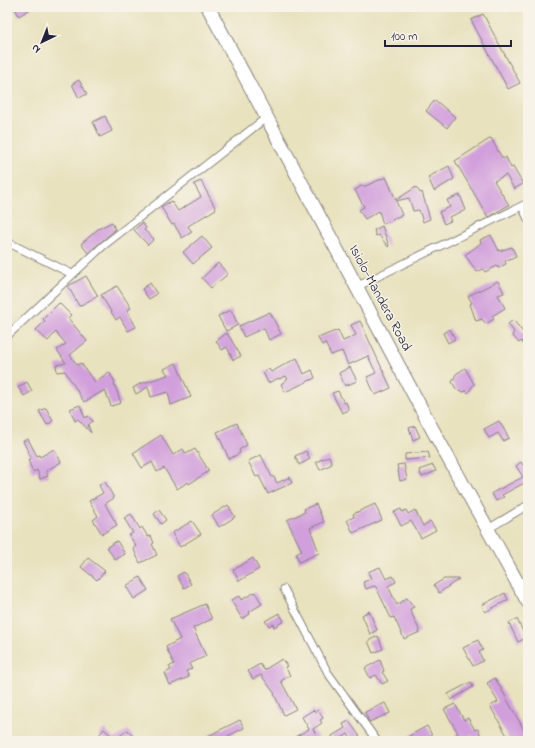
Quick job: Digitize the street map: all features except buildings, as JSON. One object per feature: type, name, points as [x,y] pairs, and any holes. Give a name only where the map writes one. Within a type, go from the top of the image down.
[{"type":"highway","name":"Isiolo-Mandera Road","points":[[208,7],[430,425],[528,602]]},
{"type":"street","points":[[7,336],[103,246],[267,117]]},
{"type":"street","points":[[356,287],[525,205],[528,219]]},
{"type":"street","points":[[7,242],[72,274]]},
{"type":"street","points":[[488,528],[528,506]]},
{"type":"street","points":[[284,589],[328,673],[377,741]]}]
